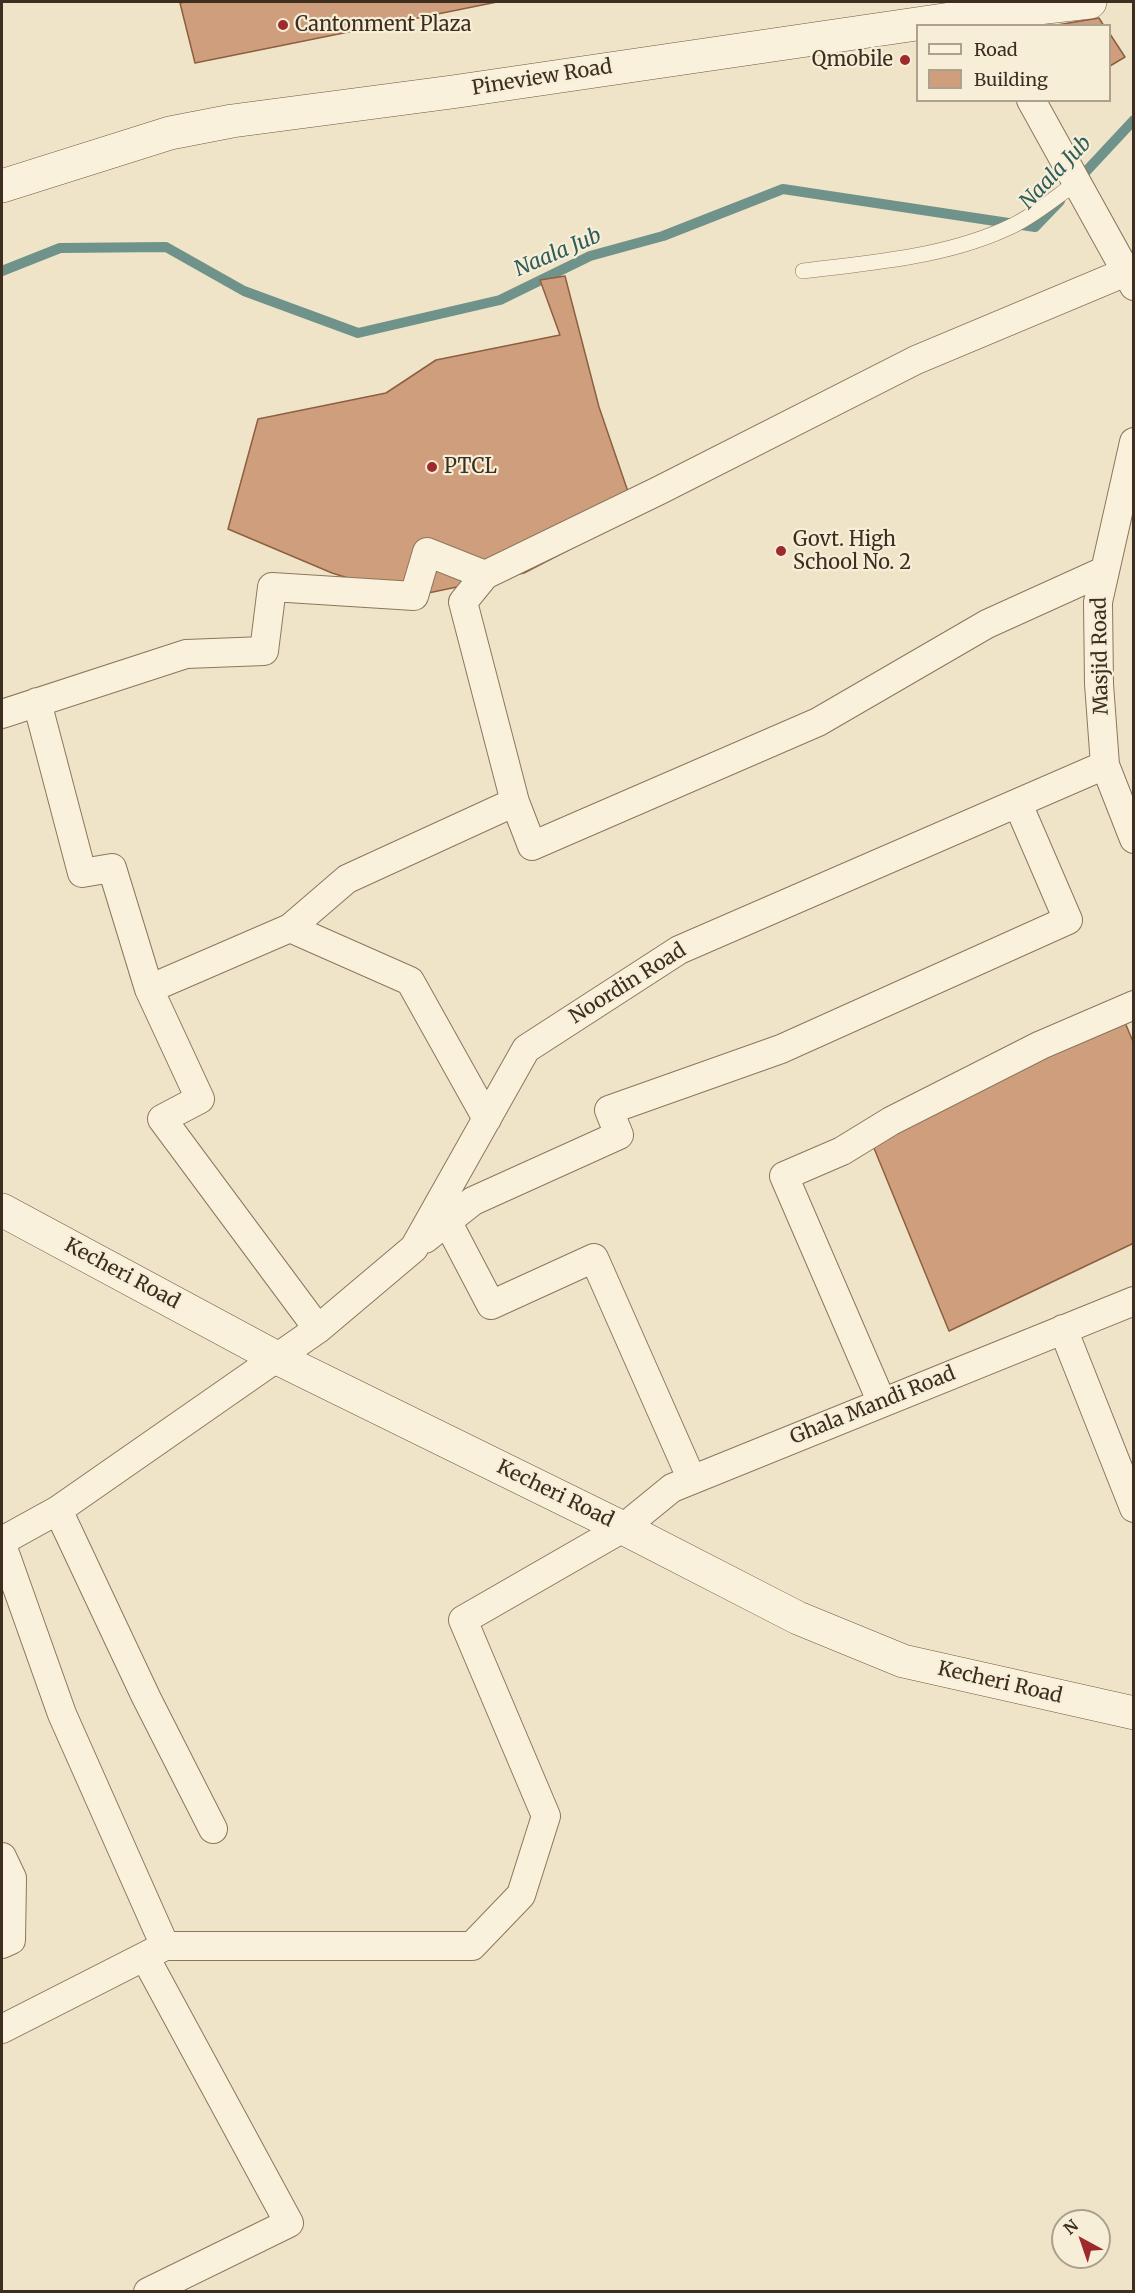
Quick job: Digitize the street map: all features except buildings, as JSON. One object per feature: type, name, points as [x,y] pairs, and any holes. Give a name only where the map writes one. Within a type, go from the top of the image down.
[{"type":"street","name":"Pineview Road","points":[[2,186],[170,133],[232,121],[452,92],[984,14],[1090,2]]},
{"type":"street","points":[[1032,102],[1130,279],[916,360],[660,490],[485,575],[463,602],[515,802],[532,846],[819,722],[987,624],[1104,572]]},
{"type":"street","name":"Masjid Road","points":[[1131,825],[1105,765],[1099,684],[1098,602],[1134,442]]},
{"type":"street","points":[[2,714],[186,654],[264,651],[272,586],[414,596],[428,552],[485,575]]},
{"type":"street","points":[[38,702],[82,873],[112,868],[149,989],[200,1099],[162,1119],[318,1329]]},
{"type":"street","name":"Noordin Road","points":[[2,1543],[58,1510],[318,1329],[414,1248],[526,1049],[679,950],[1105,765]]},
{"type":"street","points":[[149,989],[290,928],[347,879],[515,802]]},
{"type":"street","points":[[414,1248],[473,1201],[619,1135],[609,1110],[781,1049],[1068,920],[1018,804]]},
{"type":"street","points":[[290,928],[410,981],[487,1119]]},
{"type":"street","points":[[882,1402],[783,1176],[842,1151],[891,1121],[1041,1045],[1134,1005]]},
{"type":"street","name":"Kecheri Road","points":[[2,1210],[277,1358],[623,1528],[798,1618],[903,1661],[1134,1713]]},
{"type":"street","points":[[447,1221],[491,1305],[594,1257],[692,1480]]},
{"type":"street","name":"Ghala Mandi Road","points":[[155,1952],[471,1947],[521,1895],[546,1816],[463,1620],[623,1528],[672,1488],[1134,1301]]},
{"type":"street","points":[[1063,1329],[1134,1508]]},
{"type":"street","points":[[58,1510],[146,1697],[213,1829]]},
{"type":"street","points":[[2,1543],[62,1713],[155,1952],[290,2223],[148,2292]]},
{"type":"street","points":[[2,1857],[12,1878],[11,1940],[2,1944]]},
{"type":"street","points":[[2,2029],[155,1952]]},
{"type":"lane","points":[[803,271],[898,259],[978,240],[1016,224],[1076,183]]},
{"type":"waterway","name":"Naala Jub","points":[[1078,180],[1134,120]]},
{"type":"waterway","name":"Naala Jub","points":[[2,271],[60,248],[166,247],[244,291],[358,333],[500,300],[590,256],[663,236],[783,189],[1035,227],[1060,201]]},
{"type":"place","name":"Cantonment Plaza","points":[[283,25]]},
{"type":"place","name":"Qmobile","points":[[905,60]]},
{"type":"place","name":"PTCL","points":[[432,467]]},
{"type":"place","name":"Govt. High School No. 2","points":[[781,551]]}]
